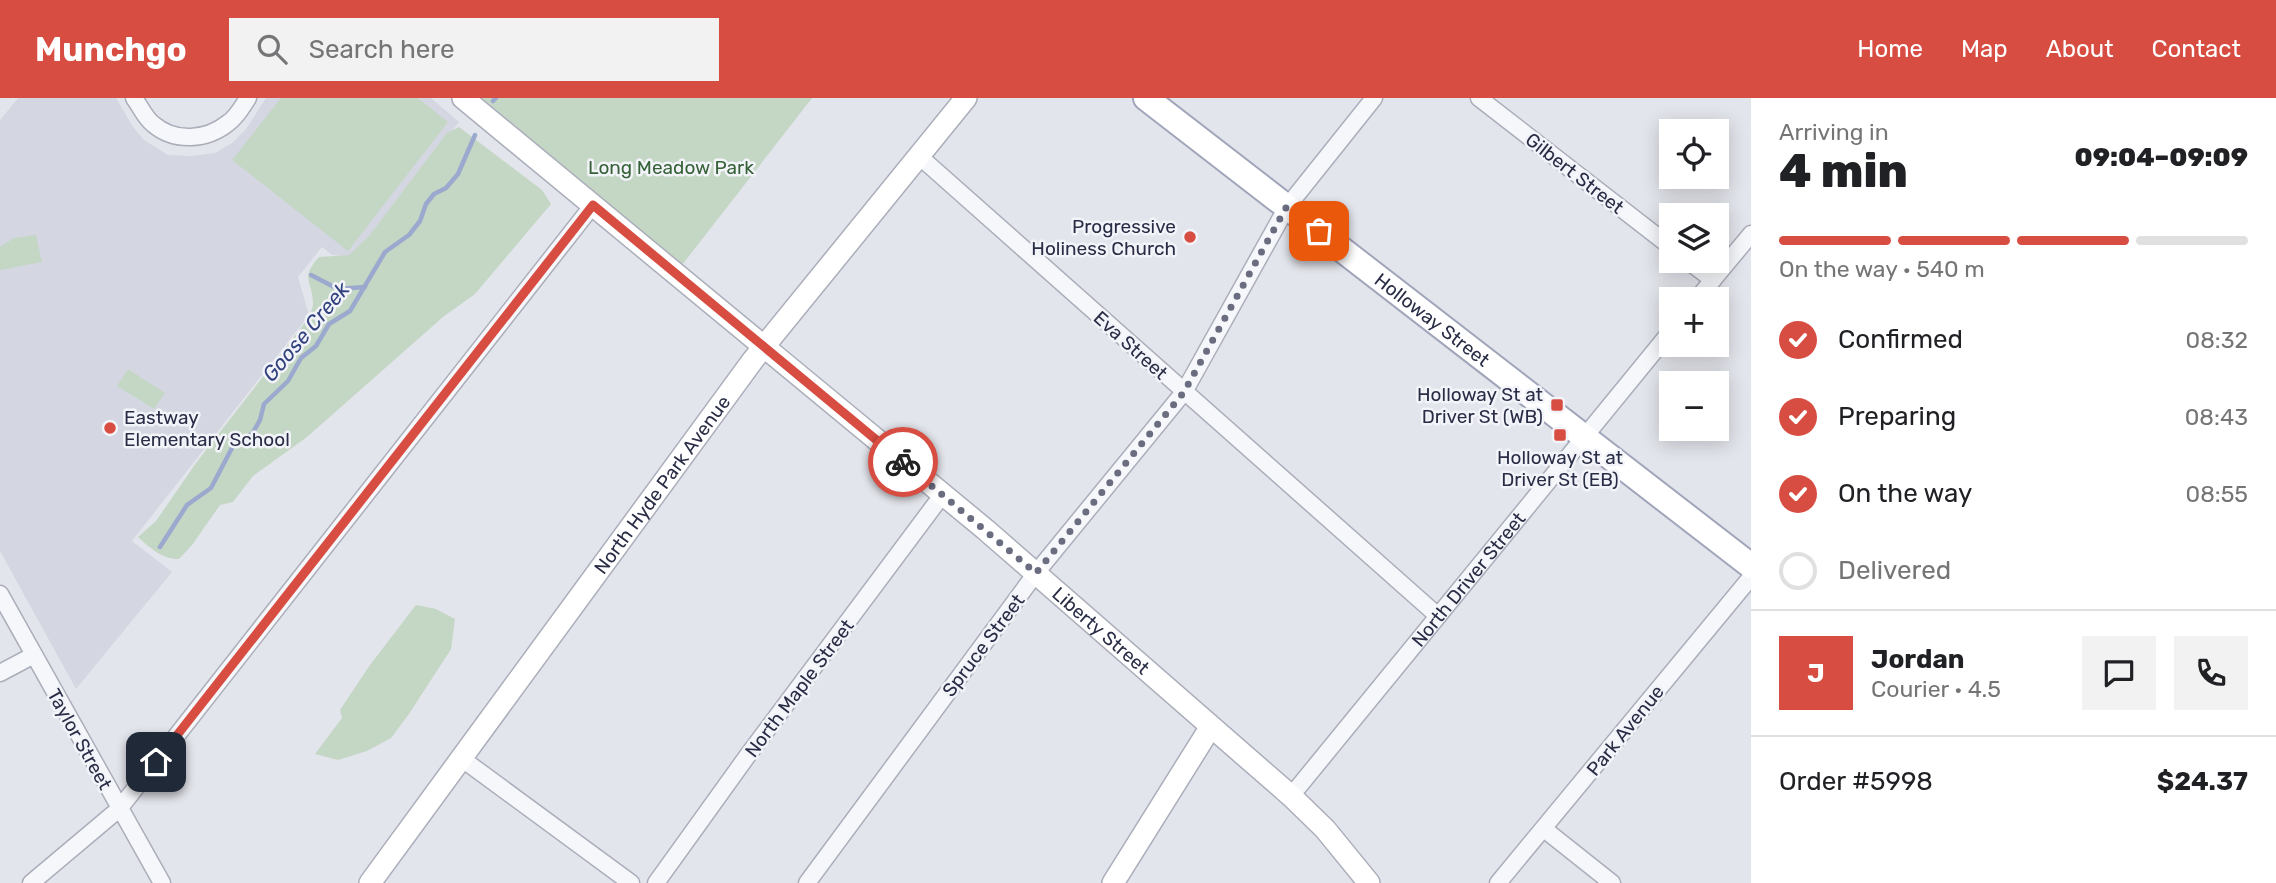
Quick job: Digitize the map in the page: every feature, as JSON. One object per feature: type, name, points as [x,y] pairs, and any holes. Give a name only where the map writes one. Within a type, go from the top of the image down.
[{"type":"main road","name":"Holloway Street","points":[[1146,98],[1751,566]]},
{"type":"street","points":[[134,98],[151,123],[163,131],[186,138],[220,129],[235,117],[248,98]]},
{"type":"street","name":"Liberty Street","points":[[463,98],[1036,573],[1210,728],[1291,796],[1325,829],[1369,883]]},
{"type":"street","name":"North Hyde Park Avenue","points":[[370,883],[764,346],[967,98]]},
{"type":"street","name":"Spruce Street","points":[[807,883],[1036,573],[1184,392],[1287,206],[1374,98]]},
{"type":"street","name":"Gilbert Street","points":[[1479,98],[1659,238]]},
{"type":"street","name":"Eva Street","points":[[919,156],[1438,616]]},
{"type":"street","points":[[31,883],[120,809],[593,205]]},
{"type":"street","points":[[1707,287],[1751,234]]},
{"type":"street","points":[[1704,273],[1713,280]]},
{"type":"street","name":"North Driver Street","points":[[1291,796],[1659,346]]},
{"type":"street","name":"North Maple Street","points":[[656,883],[943,494]]},
{"type":"street","name":"Park Avenue","points":[[1498,883],[1751,577]]},
{"type":"street","name":"Taylor Street","points":[[0,594],[162,883]]},
{"type":"street","points":[[0,673],[34,655]]},
{"type":"street","points":[[1113,883],[1210,728]]},
{"type":"street","points":[[461,758],[631,883]]},
{"type":"street","points":[[1544,829],[1612,883]]},
{"type":"shaded area","name":"Eastway Elementary School","points":[[18,98],[116,98],[144,140],[168,155],[215,153],[232,143],[246,129],[266,98],[431,98],[459,122],[356,256],[332,255],[322,247],[298,277],[309,315],[132,541],[172,572],[76,689],[0,551],[0,120]]},
{"type":"green space","points":[[281,98],[418,98],[448,122],[348,251],[232,160]]},
{"type":"green space","name":"Long Meadow Park","points":[[482,98],[812,98],[682,265]]},
{"type":"green space","points":[[459,127],[542,190],[551,204],[475,294],[443,317],[307,437],[253,476],[233,502],[220,505],[179,559],[168,558],[152,549],[138,537],[156,521],[196,463],[307,320],[313,306],[308,275],[313,264],[319,257],[349,255],[369,236],[447,133]]},
{"type":"green space","points":[[36,235],[42,262],[0,270],[0,247],[14,238]]},
{"type":"green space","points":[[128,369],[165,393],[154,409],[117,386]]},
{"type":"green space","points":[[416,605],[436,609],[455,619],[451,649],[409,714],[391,738],[367,751],[338,760],[315,754],[342,718],[340,710],[370,665]]},
{"type":"waterway","name":"Goose Creek","points":[[493,101],[496,98]]},
{"type":"waterway","name":"Goose Creek","points":[[160,547],[187,505],[211,488],[233,446],[252,434],[260,420],[264,404],[288,381],[301,358],[316,346],[329,324],[350,311],[385,252],[409,235],[420,221],[426,204],[434,194],[446,188],[458,174],[475,135]]},
{"type":"waterway","points":[[311,275],[338,289],[365,287]]},
{"type":"way so far","points":[[903,462],[1036,573],[1184,392],[1287,206],[1319,231]]},
{"type":"place","name":"Progressive Holiness Church","points":[[1190,237]]},
{"type":"place","name":"Holloway St at Driver St (WB)","points":[[1557,405]]},
{"type":"place","name":"Eastway Elementary School","points":[[110,428]]},
{"type":"place","name":"Holloway St at Driver St (EB)","points":[[1560,435]]},
{"type":"route","points":[[156,762],[593,205],[903,462]]}]
